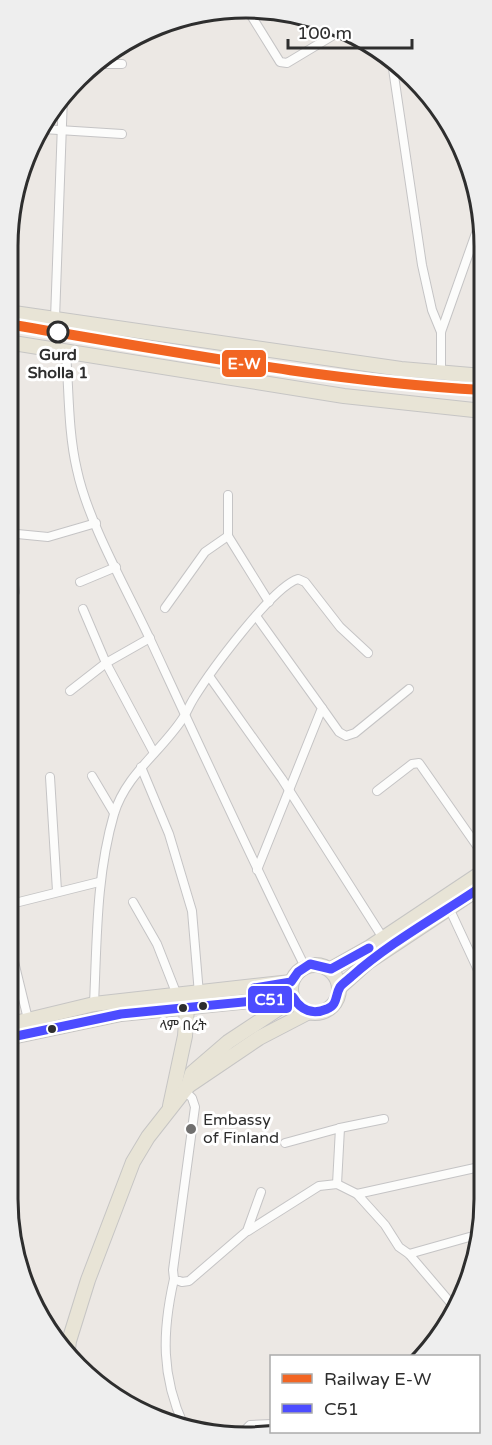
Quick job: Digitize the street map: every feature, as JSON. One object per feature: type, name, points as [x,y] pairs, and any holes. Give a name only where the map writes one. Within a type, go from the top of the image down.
[{"type":"main road","points":[[18,313],[283,354],[441,374],[474,375]]},
{"type":"main road","points":[[18,344],[344,396],[474,410]]},
{"type":"main road","points":[[331,969],[383,938],[474,878]]},
{"type":"main road","points":[[340,987],[368,962],[474,892]]},
{"type":"main road","points":[[65,1337],[133,1162],[148,1137],[187,1088],[259,1038],[309,1012],[316,1013],[331,1008],[339,995],[340,987],[331,969],[318,964],[305,967],[298,972],[292,993],[214,1053],[192,1073],[187,1088]]},
{"type":"main road","points":[[18,1036],[121,1014],[187,1008],[292,993]]},
{"type":"main road","points":[[18,1022],[94,1004],[199,994],[292,993],[309,1012]]},
{"type":"main road","points":[[169,1111],[184,1036],[187,1008]]},
{"type":"street","points":[[253,18],[280,62],[287,63],[333,35]]},
{"type":"street","points":[[109,63],[122,64]]},
{"type":"street","points":[[395,74],[422,265],[432,310],[441,332]]},
{"type":"street","points":[[55,319],[62,111]]},
{"type":"street","points":[[50,130],[122,134]]},
{"type":"street","points":[[441,374],[441,332],[474,239]]},
{"type":"street","points":[[66,352],[77,470],[96,523],[184,717],[221,788],[257,870],[305,967]]},
{"type":"street","points":[[228,495],[228,536],[269,602]]},
{"type":"street","points":[[18,536],[48,537],[96,523]]},
{"type":"street","points":[[165,608],[205,552],[228,536]]},
{"type":"street","points":[[80,582],[116,567]]},
{"type":"street","points":[[94,1004],[99,882],[114,813],[129,782],[184,717],[209,676],[256,616],[289,582],[298,579],[305,582],[340,627],[368,653]]},
{"type":"street","points":[[82,609],[106,663],[154,753]]},
{"type":"street","points":[[256,616],[339,732],[346,736],[354,733],[409,689]]},
{"type":"street","points":[[70,691],[106,663],[150,638]]},
{"type":"street","points":[[209,676],[289,793],[383,938]]},
{"type":"street","points":[[257,870],[322,708]]},
{"type":"street","points":[[377,791],[412,764],[419,764],[474,842]]},
{"type":"street","points":[[141,767],[169,834],[192,911],[199,994]]},
{"type":"street","points":[[92,776],[114,813]]},
{"type":"street","points":[[50,777],[57,891]]},
{"type":"street","points":[[18,902],[99,882]]},
{"type":"street","points":[[133,902],[158,944],[177,995]]},
{"type":"street","points":[[450,910],[474,962]]},
{"type":"street","points":[[18,976],[28,1019]]},
{"type":"street","points":[[180,1417],[172,1400],[165,1350],[168,1307],[174,1280],[173,1270],[184,1178],[195,1107],[187,1088]]},
{"type":"street","points":[[285,1143],[384,1119]]},
{"type":"street","points":[[337,1184],[340,1128]]},
{"type":"street","points":[[357,1194],[474,1168]]},
{"type":"street","points":[[174,1280],[189,1281],[247,1231],[319,1186],[337,1184],[357,1194],[385,1225],[399,1247],[409,1254],[449,1301]]},
{"type":"street","points":[[247,1231],[261,1192]]},
{"type":"street","points":[[409,1254],[471,1237]]},
{"type":"street","points":[[248,1427],[270,1424]]},
{"type":"rail line","name":"E-W","points":[[18,326],[304,372],[363,380],[474,389]]},
{"type":"transit line","name":"C51","points":[[18,1036],[121,1014],[293,997],[304,1009],[312,1012],[322,1011],[333,1005],[340,987],[366,964],[474,891]]},
{"type":"transit line","name":"C51","points":[[254,988],[291,982],[298,972],[310,964],[331,969],[369,948]]},
{"type":"place","name":"Gurd Sholla 1","points":[[58,332]]},
{"type":"place","name":"ላም በረት","points":[[183,1008]]},
{"type":"place","name":"Embassy of Finland","points":[[191,1129]]}]
